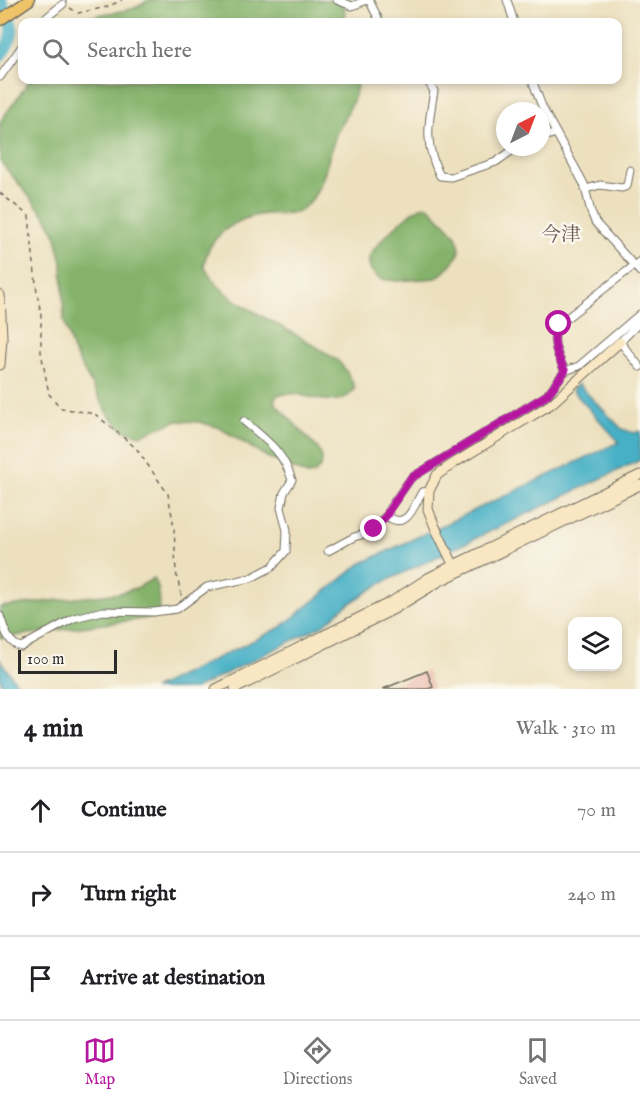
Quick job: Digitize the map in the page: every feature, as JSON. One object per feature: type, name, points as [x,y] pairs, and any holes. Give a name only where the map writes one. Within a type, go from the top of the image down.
[{"type":"main road","points":[[0,20],[29,0]]},
{"type":"street","points":[[337,0],[352,6],[368,0],[378,18]]},
{"type":"street","points":[[507,0],[513,18]]},
{"type":"street","points":[[45,18],[63,4]]},
{"type":"street","points":[[0,77],[18,52]]},
{"type":"street","points":[[430,84],[434,91],[428,127],[431,158],[440,176],[450,177],[496,162],[504,156]]},
{"type":"street","points":[[534,84],[543,109],[586,189],[595,222],[637,263],[640,272]]},
{"type":"street","points":[[550,135],[556,133]]},
{"type":"street","points":[[586,189],[600,185],[622,188],[627,186],[630,170]]},
{"type":"street","points":[[565,371],[556,349],[555,330],[559,324],[637,263]]},
{"type":"street","points":[[0,295],[2,327],[0,365]]},
{"type":"street","points":[[328,551],[354,537],[368,533],[387,515],[411,478],[547,395],[565,371],[579,366],[640,314]]},
{"type":"street","points":[[454,565],[428,509],[429,491],[437,475],[551,404],[640,322]]},
{"type":"street","points":[[620,342],[639,363]]},
{"type":"street","points":[[0,616],[7,636],[15,646],[21,647],[74,618],[103,611],[154,612],[177,609],[207,587],[251,578],[272,567],[286,551],[287,530],[280,508],[284,493],[292,480],[287,463],[277,450],[244,421]]},
{"type":"street","points":[[216,689],[391,602],[428,578],[640,475]]},
{"type":"street","points":[[235,689],[375,619],[440,581],[454,565],[640,485]]},
{"type":"street","points":[[387,515],[393,521],[404,520],[409,517],[422,492],[429,491]]},
{"type":"path","points":[[63,4],[78,13],[107,7],[122,0]]},
{"type":"path","points":[[0,193],[29,216],[41,314],[40,352],[49,394],[61,408],[95,414],[136,448],[168,494],[174,527],[179,595],[186,604]]},
{"type":"green space","points":[[147,0],[343,0],[345,18],[91,18],[140,5]]},
{"type":"green space","points":[[27,84],[356,84],[352,102],[336,135],[320,185],[309,202],[294,213],[254,216],[234,224],[217,237],[206,255],[204,266],[211,277],[230,296],[338,361],[350,377],[355,388],[343,398],[328,400],[289,394],[277,395],[274,400],[322,456],[322,462],[314,474],[307,475],[267,457],[220,428],[200,422],[176,421],[141,435],[123,430],[108,414],[73,351],[64,321],[62,262],[55,233],[46,217],[0,161],[0,122]]},
{"type":"green space","points":[[424,206],[428,206],[455,234],[459,244],[459,254],[436,278],[397,281],[380,279],[369,265],[372,253],[393,229]]},
{"type":"green space","points":[[154,578],[160,598],[156,617],[0,638],[0,607],[120,593],[139,587]]},
{"type":"water","points":[[578,384],[622,429],[634,433],[640,431],[640,460],[380,584],[344,607],[325,624],[195,689],[153,689],[281,627],[360,564],[619,442],[572,390]]},
{"type":"water","points":[[0,660],[21,689],[3,689],[0,678]]},
{"type":"building","points":[[427,671],[433,687],[383,689]]},
{"type":"waterway","points":[[0,56],[12,34],[11,22],[1,0]]},
{"type":"district","name":"今津","points":[[561,235]]},
{"type":"route","points":[[374,529],[387,515],[411,478],[547,395],[554,388],[565,371],[554,340],[555,330],[559,324]]}]
